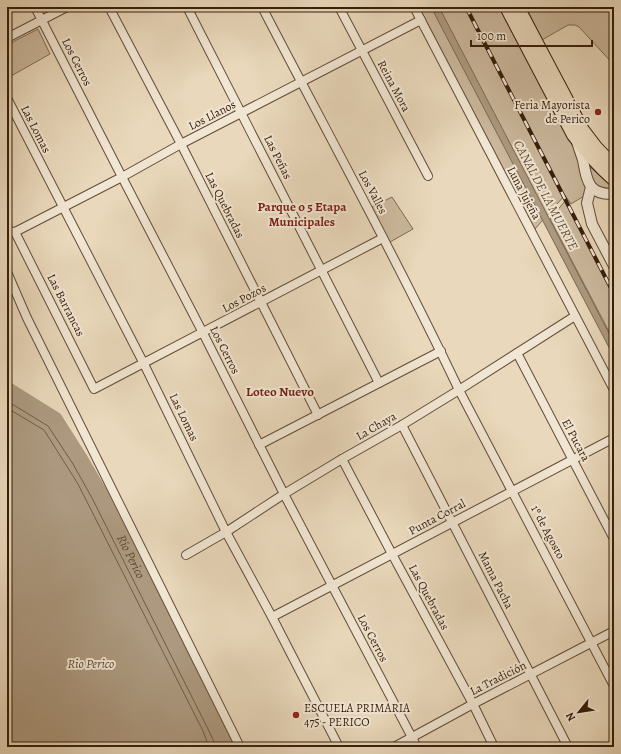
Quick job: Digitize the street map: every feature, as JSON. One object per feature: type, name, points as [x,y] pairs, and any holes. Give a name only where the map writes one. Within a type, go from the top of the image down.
[{"type":"main road","points":[[506,7],[573,135],[592,158],[614,180]]},
{"type":"main road","points":[[518,7],[583,130],[596,147],[614,166]]},
{"type":"street","name":"Los Cerros","points":[[34,7],[203,333],[284,494],[416,747]]},
{"type":"street","points":[[7,38],[67,7]]},
{"type":"street","name":"Las Quebradas","points":[[109,7],[181,144],[318,415]]},
{"type":"street","name":"Las Peñas","points":[[186,7],[242,113],[379,383]]},
{"type":"street","name":"Los Valles","points":[[262,7],[383,238],[459,390]]},
{"type":"street","name":"Reina Mora","points":[[339,7],[428,176]]},
{"type":"street","name":"Luna Jujeña","points":[[414,7],[614,390]]},
{"type":"street","name":"Los Llanos","points":[[11,232],[63,208],[181,144],[421,20]]},
{"type":"street","name":"Las Lomas","points":[[7,98],[144,364],[226,532],[272,617],[338,747]]},
{"type":"street","points":[[573,135],[580,149],[587,180],[591,187],[594,190],[604,194],[614,194]]},
{"type":"street","points":[[591,187],[587,203],[592,224],[614,266]]},
{"type":"street","name":"Las Barrancas","points":[[11,232],[94,389]]},
{"type":"street","name":"Los Pozos","points":[[94,389],[383,238]]},
{"type":"street","points":[[7,272],[30,325],[240,747]]},
{"type":"street","name":"La Chaya","points":[[186,555],[226,532],[284,494],[459,390],[575,316]]},
{"type":"street","points":[[260,445],[440,351]]},
{"type":"street","name":"El Pucara","points":[[517,353],[614,539]]},
{"type":"street","name":"1º de Agosto","points":[[459,390],[614,686]]},
{"type":"street","name":"Mama Pacha","points":[[402,425],[568,747]]},
{"type":"street","name":"Punta Corral","points":[[272,617],[614,438]]},
{"type":"street","name":"Las Quebradas","points":[[342,459],[473,704],[494,747]]},
{"type":"street","name":"La Tradición","points":[[394,747],[473,704],[614,632]]},
{"type":"shaded area","points":[[419,7],[504,7],[573,137],[592,191],[571,204],[565,195],[534,230]]},
{"type":"shaded area","points":[[526,7],[614,7],[614,65],[579,27],[575,25],[568,25],[542,40]]},
{"type":"shaded area","points":[[38,29],[50,54],[11,76],[7,68],[7,45]]},
{"type":"shaded area","points":[[590,167],[614,189],[600,189],[591,177]]},
{"type":"shaded area","points":[[392,197],[413,229],[390,242],[372,207]]},
{"type":"shaded area","points":[[565,201],[614,296],[614,341],[550,219]]},
{"type":"water","points":[[431,7],[439,7],[614,343],[614,357]]},
{"type":"water","name":"Rio Perico","points":[[7,389],[55,419],[81,460],[100,493],[225,743],[224,747],[7,747]]},
{"type":"waterway","name":"Río Perico","points":[[7,389],[55,419],[81,460],[100,493],[225,743],[224,747]]},
{"type":"railway","points":[[466,7],[614,294]]},
{"type":"place","name":"Feria Mayorista de Perico","points":[[598,112]]},
{"type":"place","name":"ESCUELA PRIMARIA 475 - PERICO","points":[[296,715]]},
{"type":"district","name":"Parque o 5 Etapa Municipales","points":[[302,214]]},
{"type":"district","name":"Loteo Nuevo","points":[[280,391]]},
{"type":"water label","name":"CANAL DE LA MUERTE","points":[[546,195]]}]
